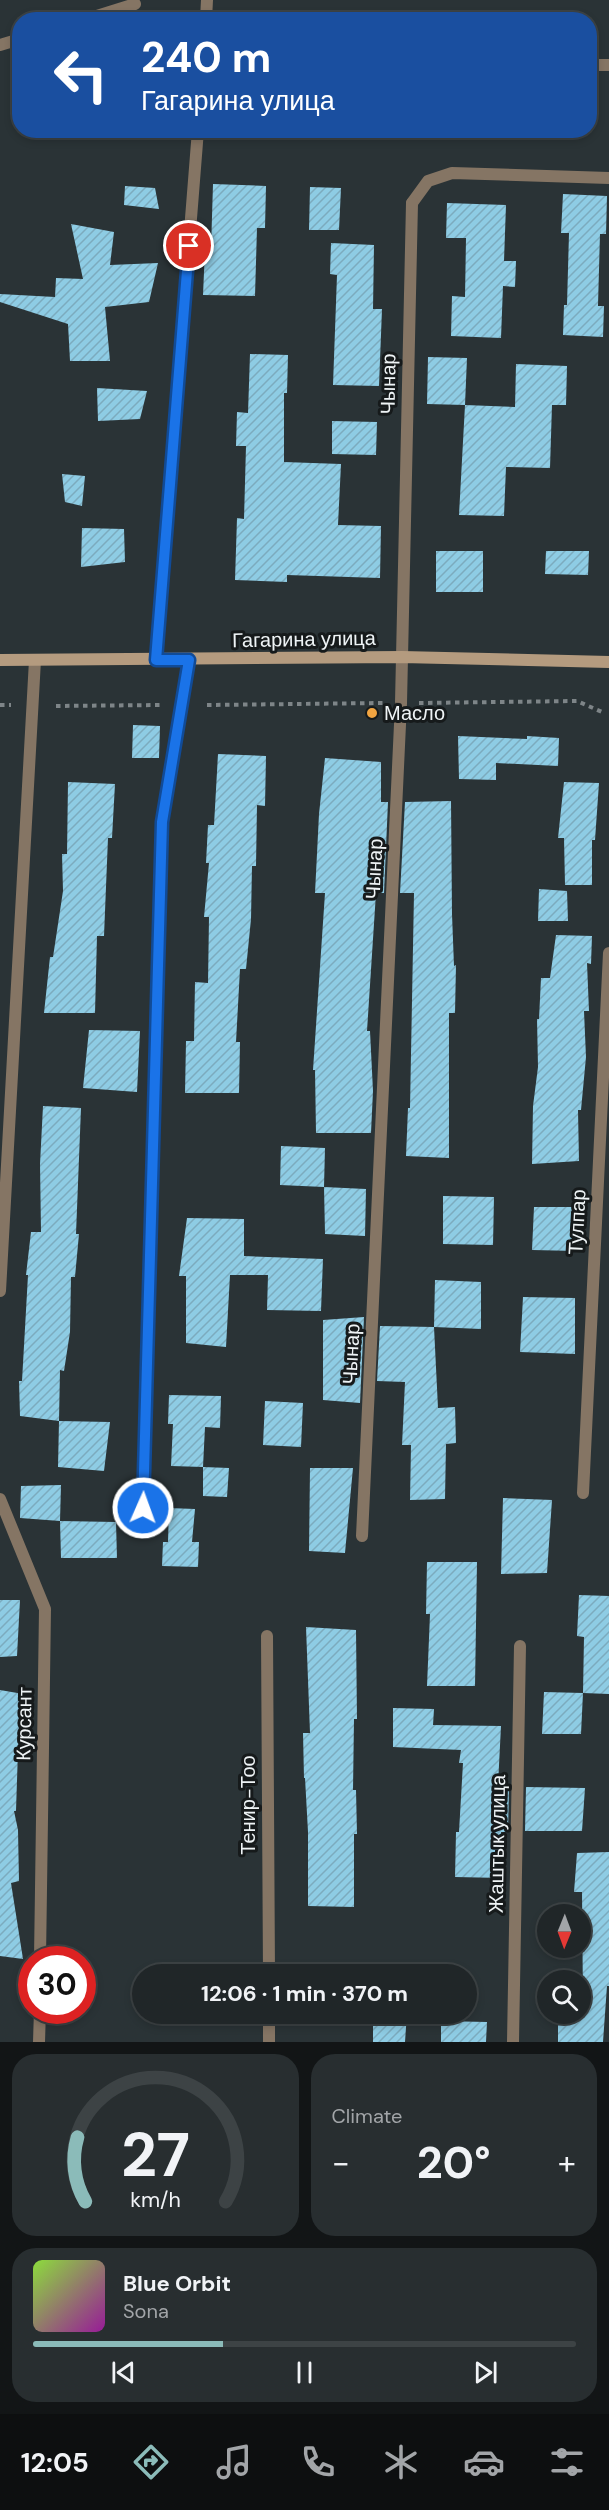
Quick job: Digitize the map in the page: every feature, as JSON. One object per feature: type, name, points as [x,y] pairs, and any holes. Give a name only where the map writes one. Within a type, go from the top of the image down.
[{"type":"main road","name":"Гагарина улица","points":[[0,660],[402,657],[609,662]]},
{"type":"street","points":[[110,12],[135,4]]},
{"type":"street","points":[[156,660],[197,138]]},
{"type":"street","name":"Чынар","points":[[362,1536],[402,657],[412,203],[428,181],[452,172],[609,178]]},
{"type":"street","points":[[0,1291],[35,660]]},
{"type":"street","points":[[142,1532],[162,822],[189,660]]},
{"type":"street","name":"Тулпар","points":[[583,1493],[609,953]]},
{"type":"street","name":"Курсант","points":[[0,1499],[45,1609],[40,1946]]},
{"type":"street","name":"Тенир-Тоо","points":[[267,1636],[269,1964]]},
{"type":"street","name":"Жаштык улица","points":[[513,2042],[520,1646]]},
{"type":"street","points":[[39,2042],[40,2024]]},
{"type":"street","points":[[269,2024],[269,2042]]},
{"type":"path","points":[[418,703],[577,701],[602,712]]},
{"type":"path","points":[[207,705],[383,703]]},
{"type":"path","points":[[0,705],[11,705]]},
{"type":"path","points":[[56,706],[163,705]]},
{"type":"building","points":[[213,184],[266,186],[265,228],[257,228],[255,296],[203,295],[205,249],[211,249]]},
{"type":"building","points":[[125,186],[155,188],[159,209],[124,205]]},
{"type":"building","points":[[310,187],[341,188],[339,230],[309,230]]},
{"type":"building","points":[[563,194],[607,196],[606,234],[600,234],[598,306],[604,306],[603,337],[563,335],[564,305],[567,305],[569,233],[561,233]]},
{"type":"building","points":[[447,203],[506,205],[504,261],[516,261],[515,287],[503,286],[501,338],[451,336],[452,296],[465,297],[466,238],[446,238]]},
{"type":"building","points":[[71,224],[114,232],[110,265],[158,263],[149,302],[105,307],[110,361],[70,361],[68,324],[0,302],[0,294],[55,297],[56,278],[83,279]]},
{"type":"building","points":[[331,243],[374,245],[373,309],[382,309],[379,386],[333,385],[337,275],[330,274]]},
{"type":"building","points":[[250,354],[288,355],[287,393],[284,393],[284,462],[341,464],[338,525],[381,526],[380,578],[287,575],[287,582],[235,580],[237,518],[244,519],[246,446],[236,446],[237,412],[248,413]]},
{"type":"building","points":[[428,357],[467,358],[465,405],[427,404]]},
{"type":"building","points":[[516,364],[567,366],[566,405],[552,405],[550,468],[506,467],[504,516],[459,515],[465,405],[515,407]]},
{"type":"building","points":[[97,388],[147,391],[140,419],[98,421]]},
{"type":"building","points":[[332,421],[377,422],[376,455],[332,454]]},
{"type":"building","points":[[62,474],[85,476],[82,506],[65,502]]},
{"type":"building","points":[[82,528],[124,529],[125,562],[81,567]]},
{"type":"building","points":[[436,551],[483,551],[483,592],[436,592]]},
{"type":"building","points":[[546,551],[589,551],[588,575],[545,574]]},
{"type":"building","points":[[133,725],[160,726],[159,758],[132,758]]},
{"type":"building","points":[[458,736],[559,738],[558,766],[496,763],[496,780],[459,779]]},
{"type":"building","points":[[218,754],[266,756],[265,806],[257,805],[256,866],[252,866],[251,919],[246,969],[240,969],[236,1042],[240,1042],[239,1093],[185,1093],[186,1041],[194,1041],[195,982],[208,983],[209,917],[204,917],[209,863],[206,863],[208,825],[214,825]]},
{"type":"building","points":[[325,758],[381,762],[381,802],[388,802],[384,893],[376,893],[367,1031],[370,1031],[373,1091],[371,1133],[316,1133],[315,1070],[313,1070],[325,893],[315,893],[319,814]]},
{"type":"building","points":[[68,782],[115,784],[112,838],[108,838],[104,936],[97,936],[95,1013],[44,1013],[50,957],[53,957],[63,891],[62,854],[67,854]]},
{"type":"building","points":[[564,782],[599,783],[595,840],[592,840],[592,885],[565,885],[564,838],[558,838]]},
{"type":"building","points":[[451,801],[452,914],[454,966],[456,965],[455,1013],[449,1013],[449,1158],[406,1156],[408,1108],[410,1108],[414,893],[400,893],[405,802]]},
{"type":"building","points":[[539,889],[567,891],[568,921],[538,921]]},
{"type":"building","points":[[556,935],[592,936],[591,964],[587,963],[589,1011],[584,1011],[586,1057],[581,1110],[578,1110],[579,1161],[532,1164],[533,1106],[538,1067],[537,1019],[539,1019],[541,978],[550,978]]},
{"type":"building","points":[[89,1030],[140,1031],[137,1092],[83,1088]]},
{"type":"building","points":[[43,1106],[81,1108],[76,1234],[79,1234],[75,1277],[71,1277],[70,1332],[64,1371],[60,1370],[59,1421],[20,1416],[19,1381],[22,1381],[28,1275],[26,1275],[31,1232],[41,1232],[40,1164]]},
{"type":"building","points":[[281,1146],[325,1148],[324,1187],[280,1185]]},
{"type":"building","points":[[324,1187],[366,1189],[365,1236],[325,1234]]},
{"type":"building","points":[[443,1196],[494,1197],[493,1245],[443,1244]]},
{"type":"building","points":[[534,1207],[579,1207],[577,1251],[532,1250]]},
{"type":"building","points":[[187,1218],[244,1219],[244,1256],[323,1259],[321,1311],[267,1310],[268,1275],[230,1275],[226,1347],[186,1343],[186,1276],[179,1276]]},
{"type":"building","points":[[435,1280],[481,1282],[481,1329],[434,1327]]},
{"type":"building","points":[[523,1297],[575,1298],[575,1354],[520,1352]]},
{"type":"building","points":[[364,1317],[360,1403],[323,1400],[323,1320]]},
{"type":"building","points":[[380,1326],[434,1327],[438,1408],[455,1407],[456,1443],[446,1444],[445,1499],[410,1500],[411,1445],[402,1445],[405,1382],[377,1381]]},
{"type":"building","points":[[169,1395],[221,1396],[220,1428],[205,1427],[203,1467],[171,1466],[173,1424],[168,1424]]},
{"type":"building","points":[[265,1401],[303,1403],[301,1447],[263,1445]]},
{"type":"building","points":[[59,1421],[110,1422],[104,1471],[58,1467]]},
{"type":"building","points":[[203,1467],[229,1468],[227,1497],[203,1496]]},
{"type":"building","points":[[310,1468],[353,1468],[345,1553],[309,1551]]},
{"type":"building","points":[[61,1485],[60,1521],[20,1518],[21,1486]]},
{"type":"building","points":[[503,1498],[552,1500],[547,1573],[501,1574]]},
{"type":"building","points":[[169,1508],[195,1509],[192,1542],[199,1542],[198,1567],[162,1566],[163,1542],[168,1542]]},
{"type":"building","points":[[60,1521],[116,1522],[117,1558],[61,1558]]},
{"type":"building","points":[[427,1562],[477,1562],[475,1686],[427,1686],[430,1614],[426,1614]]},
{"type":"building","points":[[579,1595],[609,1596],[609,1694],[583,1693],[584,1637],[577,1636]]},
{"type":"building","points":[[0,1600],[20,1600],[17,1656],[0,1657]]},
{"type":"building","points":[[306,1627],[356,1630],[357,1719],[354,1719],[353,1790],[356,1790],[357,1834],[354,1834],[354,1907],[308,1906],[308,1832],[303,1733],[310,1733]]},
{"type":"building","points":[[0,1690],[29,1695],[33,1722],[19,1720],[16,1811],[14,1811],[18,1830],[19,1881],[11,1883],[21,1946],[18,1946],[18,1958],[0,1956]]},
{"type":"building","points":[[544,1692],[583,1693],[581,1734],[542,1734]]},
{"type":"building","points":[[393,1708],[434,1709],[433,1725],[501,1726],[498,1785],[509,1787],[508,1832],[501,1832],[502,1878],[455,1877],[456,1832],[459,1832],[463,1763],[459,1763],[461,1750],[393,1747]]},
{"type":"building","points":[[526,1787],[585,1788],[582,1831],[525,1831]]},
{"type":"building","points":[[609,1852],[609,1986],[607,1986],[603,2042],[558,2042],[558,2024],[591,2024],[591,1970],[583,1970],[583,1958],[591,1958],[591,1904],[582,1904],[582,1892],[574,1892],[577,1853]]},
{"type":"building","points":[[487,2022],[486,2042],[441,2042],[441,2024]]},
{"type":"building","points":[[373,2024],[406,2024],[405,2042],[373,2042]]},
{"type":"place","name":"Масло","points":[[372,713]]},
{"type":"route","points":[[143,1508],[162,822],[189,660],[156,660],[189,246]]}]
